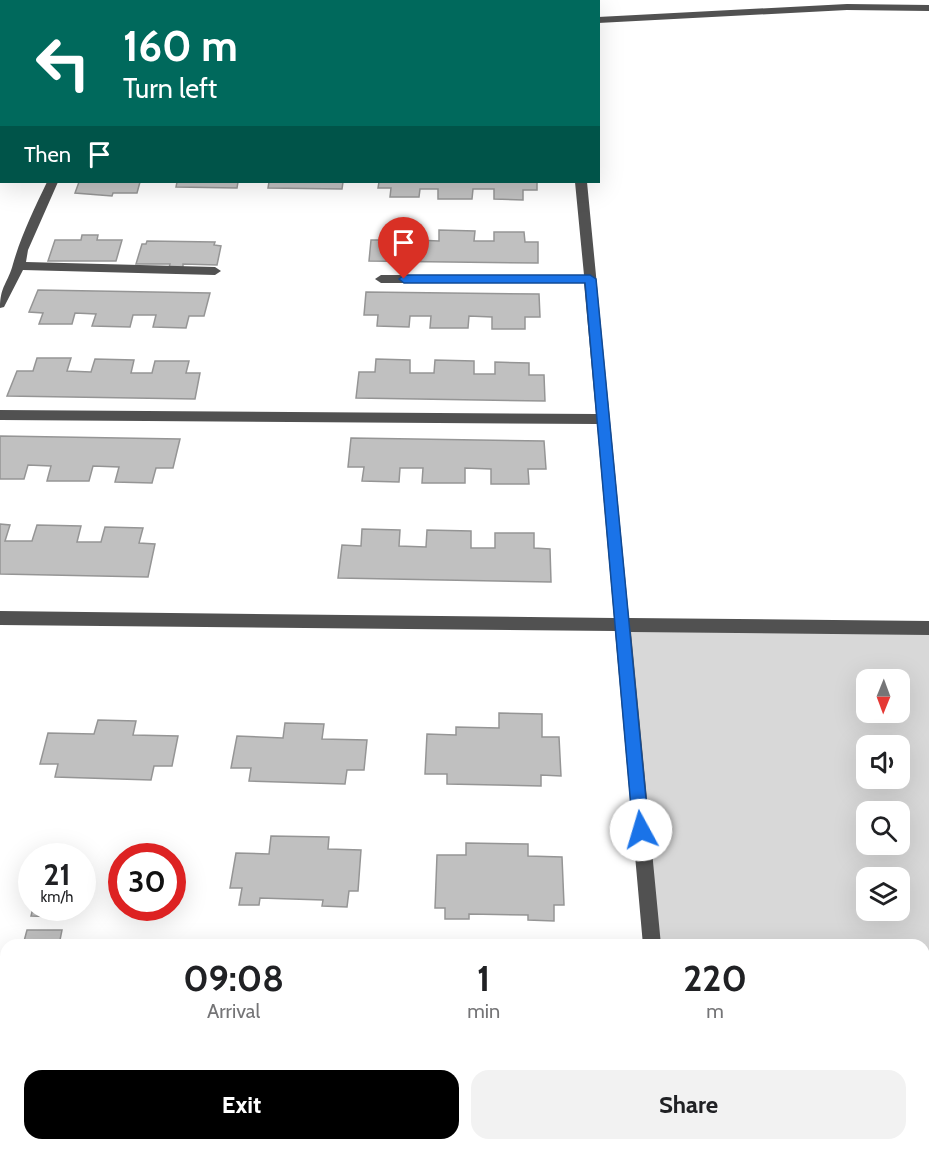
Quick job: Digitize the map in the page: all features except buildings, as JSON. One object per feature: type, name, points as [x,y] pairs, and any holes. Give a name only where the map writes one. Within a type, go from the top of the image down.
[{"type":"street","points":[[600,20],[847,7],[929,8]]},
{"type":"street","points":[[0,304],[19,266],[22,250],[52,183]]},
{"type":"street","points":[[581,183],[651,939]]},
{"type":"street","points":[[19,266],[215,271]]},
{"type":"street","points":[[381,279],[590,279]]},
{"type":"street","points":[[0,415],[603,420]]},
{"type":"street","points":[[0,618],[929,628]]},
{"type":"shaded area","points":[[622,624],[929,634],[929,939],[650,939]]},
{"type":"route","points":[[404,279],[590,279],[641,830]]}]
